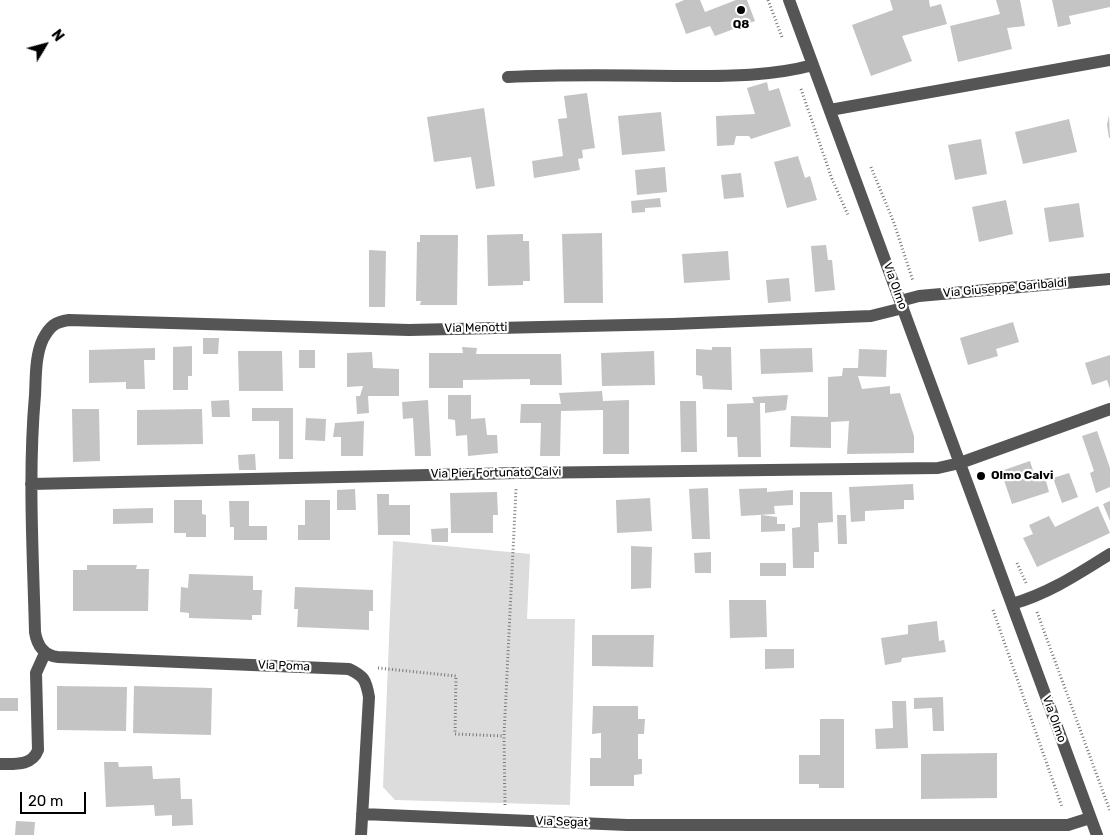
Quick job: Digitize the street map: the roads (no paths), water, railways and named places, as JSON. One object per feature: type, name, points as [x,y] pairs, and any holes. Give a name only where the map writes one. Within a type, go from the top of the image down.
[{"type":"street","name":"Via Olmo","points":[[789,0],[1097,835]]},
{"type":"street","points":[[830,110],[1110,60]]},
{"type":"street","points":[[508,77],[543,75],[736,76],[794,70],[813,65]]},
{"type":"street","name":"Via Giuseppe Garibaldi","points":[[901,305],[919,296],[1110,279]]},
{"type":"street","name":"Via Menotti","points":[[31,484],[32,420],[38,357],[43,340],[51,327],[57,322],[69,320],[409,330],[664,324],[871,316],[901,305]]},
{"type":"street","points":[[960,463],[1110,409]]},
{"type":"street","name":"Via Pier Fortunato Calvi","points":[[31,484],[517,472],[938,468],[960,463]]},
{"type":"street","points":[[0,764],[26,763],[31,761],[38,750],[36,673],[45,653],[38,644],[35,632],[31,484]]},
{"type":"street","points":[[1012,604],[1032,598],[1070,579],[1110,554]]},
{"type":"street","name":"Via Poma","points":[[45,653],[58,658],[349,668],[360,674],[367,683],[369,697],[361,835]]},
{"type":"street","name":"Via Segat","points":[[362,814],[626,830],[1068,825],[1090,818]]},
{"type":"place","name":"Q8","points":[[741,10]]},
{"type":"place","name":"Olmo Calvi","points":[[981,476]]}]
